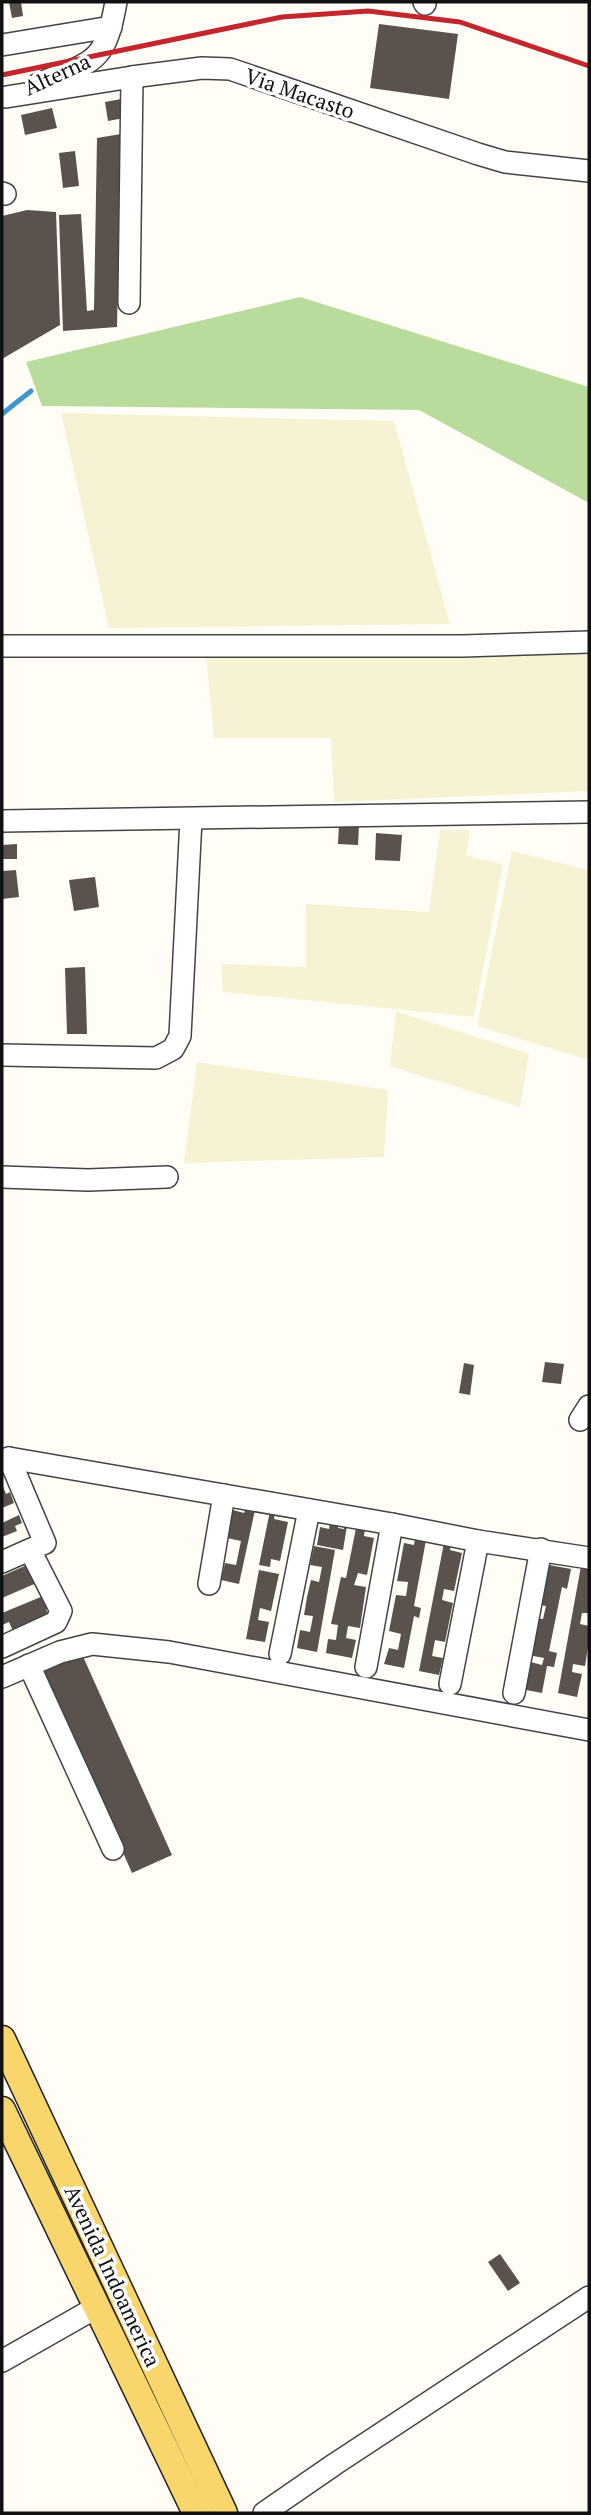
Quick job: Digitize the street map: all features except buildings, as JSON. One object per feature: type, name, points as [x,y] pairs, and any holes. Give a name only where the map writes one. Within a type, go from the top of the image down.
[{"type":"main road","name":"Avenida Indoamerica","points":[[2,2039],[224,2513]]},
{"type":"main road","name":"Avenida Indoamerica","points":[[2,2110],[195,2513]]},
{"type":"street","name":"Alterna","points":[[4,98],[86,64],[98,55],[107,43],[116,2]]},
{"type":"street","points":[[2,45],[111,27]]},
{"type":"street","name":"Via Macasto","points":[[4,98],[132,76],[202,68],[230,69],[505,162],[589,171]]},
{"type":"street","points":[[129,303],[132,76]]},
{"type":"street","points":[[2,646],[463,646],[589,642]]},
{"type":"street","points":[[2,821],[589,812]]},
{"type":"street","points":[[2,1055],[156,1058],[173,1049],[180,1036],[191,819]]},
{"type":"street","points":[[2,1177],[88,1180],[167,1177]]},
{"type":"street","points":[[6,1460],[589,1558]]},
{"type":"street","points":[[2,1562],[45,1543],[6,1460]]},
{"type":"street","points":[[209,1584],[223,1495]]},
{"type":"street","points":[[280,1654],[309,1510]]},
{"type":"street","points":[[366,1667],[392,1524]]},
{"type":"street","points":[[450,1684],[478,1541]]},
{"type":"street","points":[[2,1647],[57,1622],[60,1617],[61,1611],[30,1549]]},
{"type":"street","points":[[514,1693],[541,1549]]},
{"type":"street","points":[[2,1677],[71,1648],[102,1643],[169,1652],[589,1730]]},
{"type":"street","points":[[29,1665],[113,1849]]},
{"type":"street","points":[[264,2513],[589,2297]]},
{"type":"street","points":[[2,2361],[97,2307]]},
{"type":"shaded area","points":[[61,413],[394,421],[450,624],[109,628]]},
{"type":"shaded area","points":[[589,637],[589,791],[334,802],[331,738],[214,738],[206,655]]},
{"type":"shaded area","points":[[440,830],[470,830],[466,856],[503,864],[474,1017],[223,992],[221,964],[306,967],[306,904],[429,912]]},
{"type":"shaded area","points":[[512,851],[589,870],[589,1060],[477,1026]]},
{"type":"shaded area","points":[[396,1011],[529,1054],[520,1107],[390,1066]]},
{"type":"shaded area","points":[[197,1062],[388,1090],[384,1157],[184,1163]]},
{"type":"green space","points":[[300,297],[589,387],[589,503],[419,410],[42,406],[26,362]]},
{"type":"waterway","points":[[2,414],[31,391]]},
{"type":"railway","points":[[2,75],[282,17],[368,11],[460,22],[589,66]]}]
